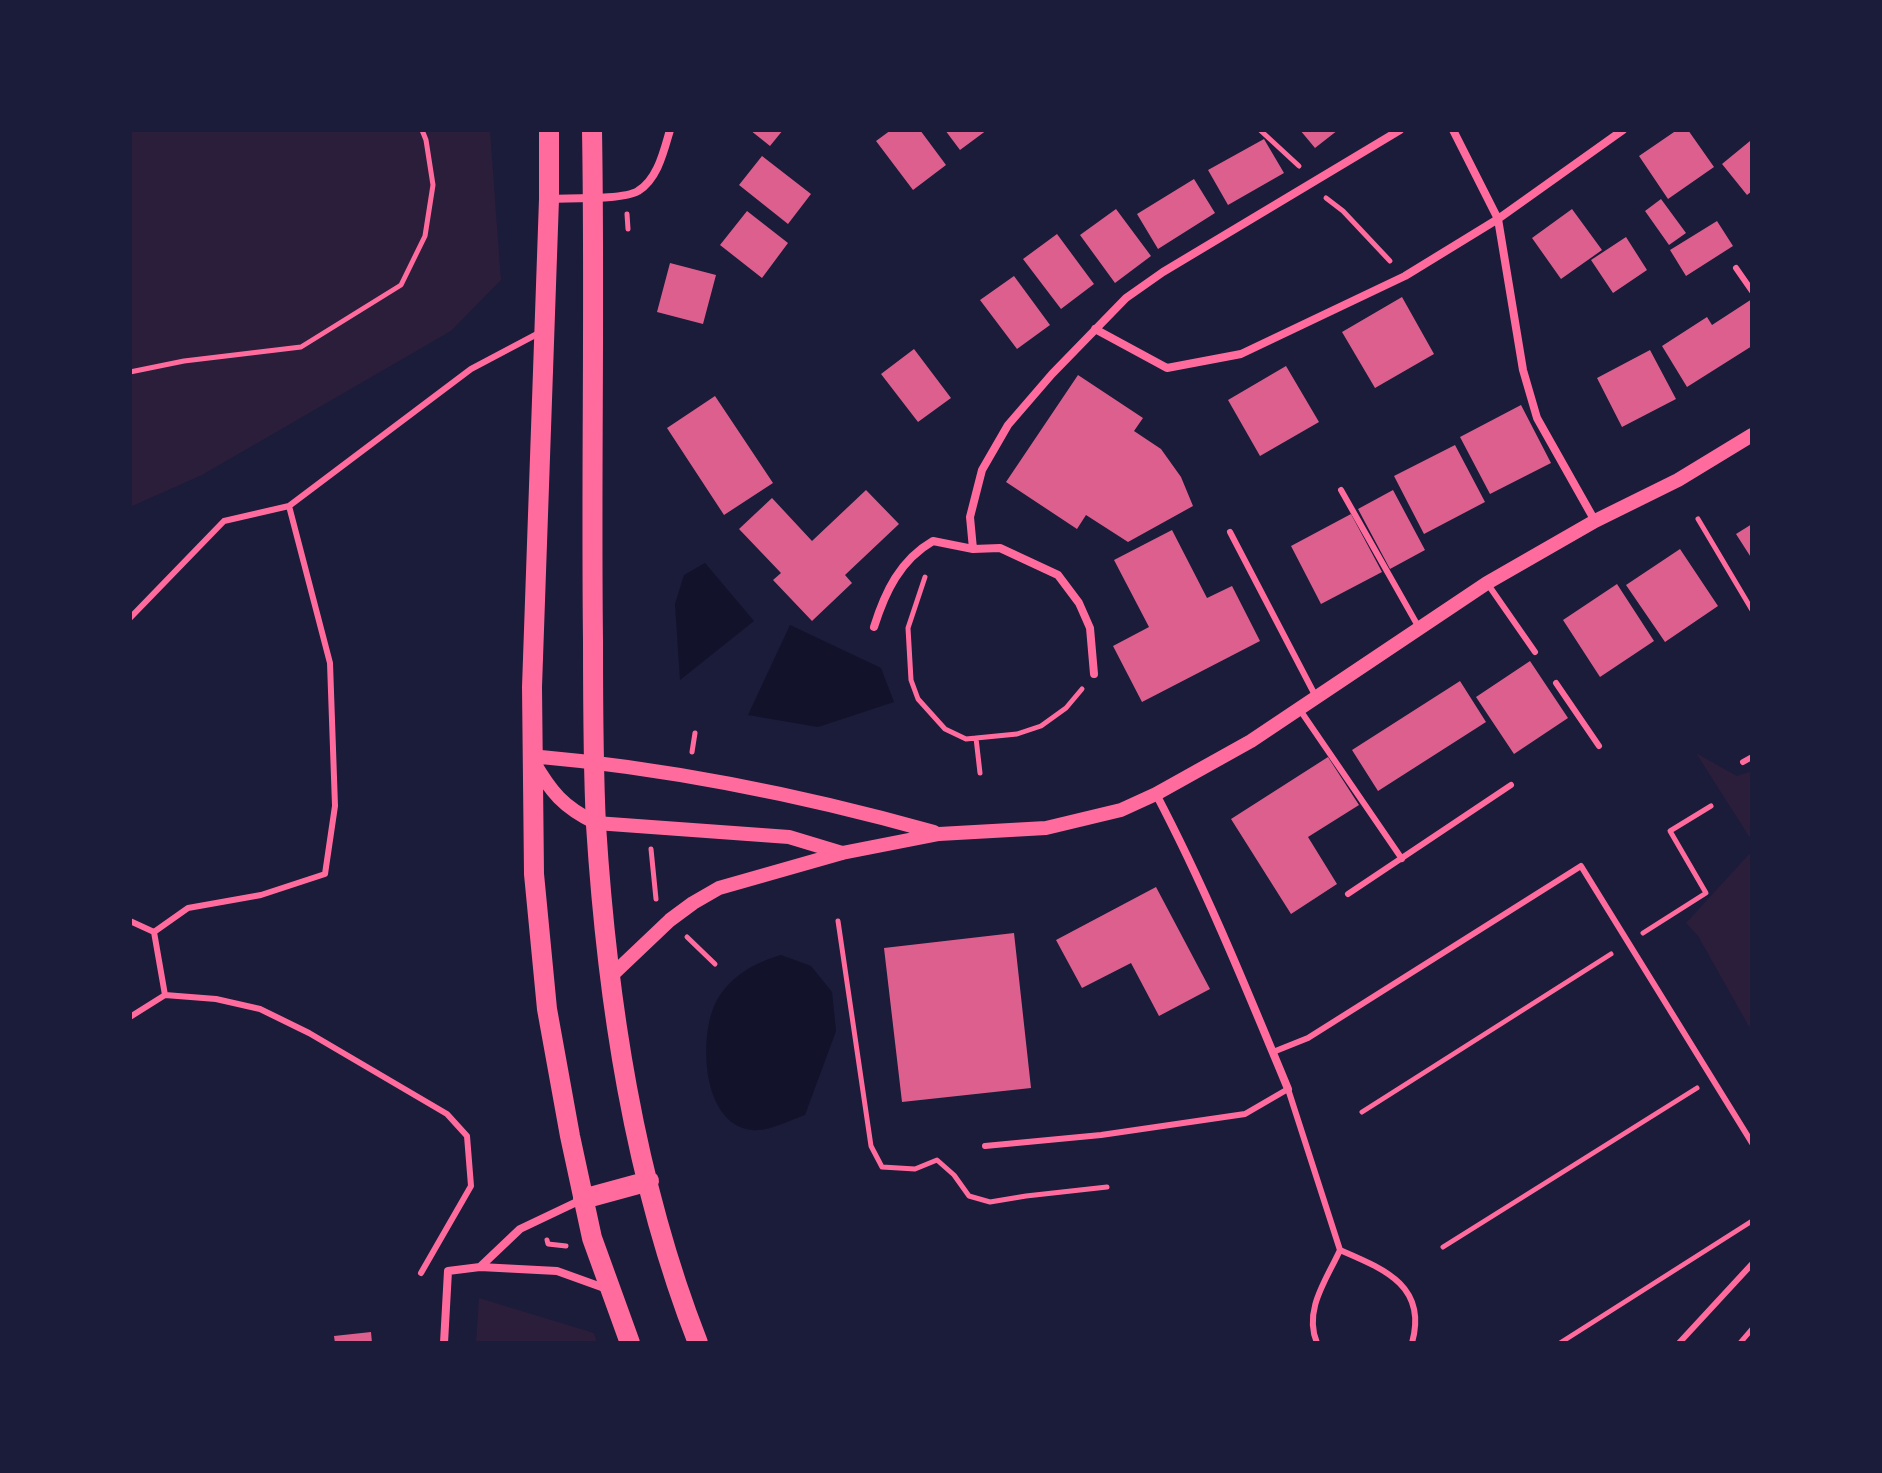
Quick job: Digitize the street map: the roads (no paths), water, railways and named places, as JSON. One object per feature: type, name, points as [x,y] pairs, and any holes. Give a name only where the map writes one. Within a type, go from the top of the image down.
[{"type":"main road","points":[[549,130],[531,756],[534,874],[547,1009],[583,1199],[592,1238],[630,1343]]},
{"type":"main road","points":[[592,130],[591,474],[596,823],[610,977],[624,1064],[667,1250],[698,1343]]},
{"type":"main road","points":[[583,1199],[649,1181]]},
{"type":"street","points":[[549,199],[594,198],[638,192],[657,166],[670,130]]},
{"type":"street","points":[[973,549],[970,517],[982,470],[1008,425],[1126,298],[1163,272],[1400,130]]},
{"type":"street","points":[[1453,130],[1498,219],[1523,370],[1537,418],[1595,521]]},
{"type":"street","points":[[1095,329],[1167,368],[1241,354],[1405,276],[1498,219],[1623,130]]},
{"type":"street","points":[[610,977],[670,920],[719,888],[842,853],[939,834],[1046,828],[1121,810],[1156,794],[1300,709],[1487,583],[1595,521],[1678,480],[1752,435]]},
{"type":"street","points":[[874,627],[887,587],[914,552],[933,541],[973,549],[1000,548],[1058,575],[1079,603],[1090,628],[1094,674]]},
{"type":"street","points":[[531,756],[594,761],[689,775],[739,788],[849,808],[939,834]]},
{"type":"street","points":[[531,756],[561,802],[596,823],[789,837],[842,853]]},
{"type":"street","points":[[1156,794],[1178,837],[1288,1089]]},
{"type":"street","points":[[480,1267],[520,1229],[583,1199]]},
{"type":"street","points":[[444,1343],[448,1271],[480,1267],[557,1271],[609,1289]]},
{"type":"lane","points":[[1736,268],[1752,291]]},
{"type":"lane","points":[[130,618],[224,521],[289,506],[471,369],[545,329]]},
{"type":"lane","points":[[1341,490],[1420,629]]},
{"type":"lane","points":[[154,932],[188,908],[261,895],[325,874],[335,806],[330,663],[289,506]]},
{"type":"lane","points":[[1230,532],[1317,698]]},
{"type":"lane","points":[[1487,583],[1535,652]]},
{"type":"lane","points":[[1556,683],[1599,746]]},
{"type":"lane","points":[[1300,709],[1402,859]]},
{"type":"lane","points":[[1743,762],[1752,757]]},
{"type":"lane","points":[[1348,894],[1511,785]]},
{"type":"lane","points":[[1273,1052],[1308,1038],[1581,866],[1752,1143]]},
{"type":"lane","points":[[130,921],[154,932]]},
{"type":"lane","points":[[154,932],[165,995]]},
{"type":"lane","points":[[130,1017],[165,995],[216,999],[260,1009],[309,1033],[447,1114],[467,1136],[471,1186],[421,1273]]},
{"type":"lane","points":[[985,1146],[1101,1135],[1245,1114],[1288,1089],[1340,1250],[1313,1306],[1311,1323],[1317,1343]]},
{"type":"lane","points":[[1340,1250],[1398,1280],[1409,1293],[1417,1326],[1412,1343]]},
{"type":"lane","points":[[1679,1343],[1752,1264]]}]
